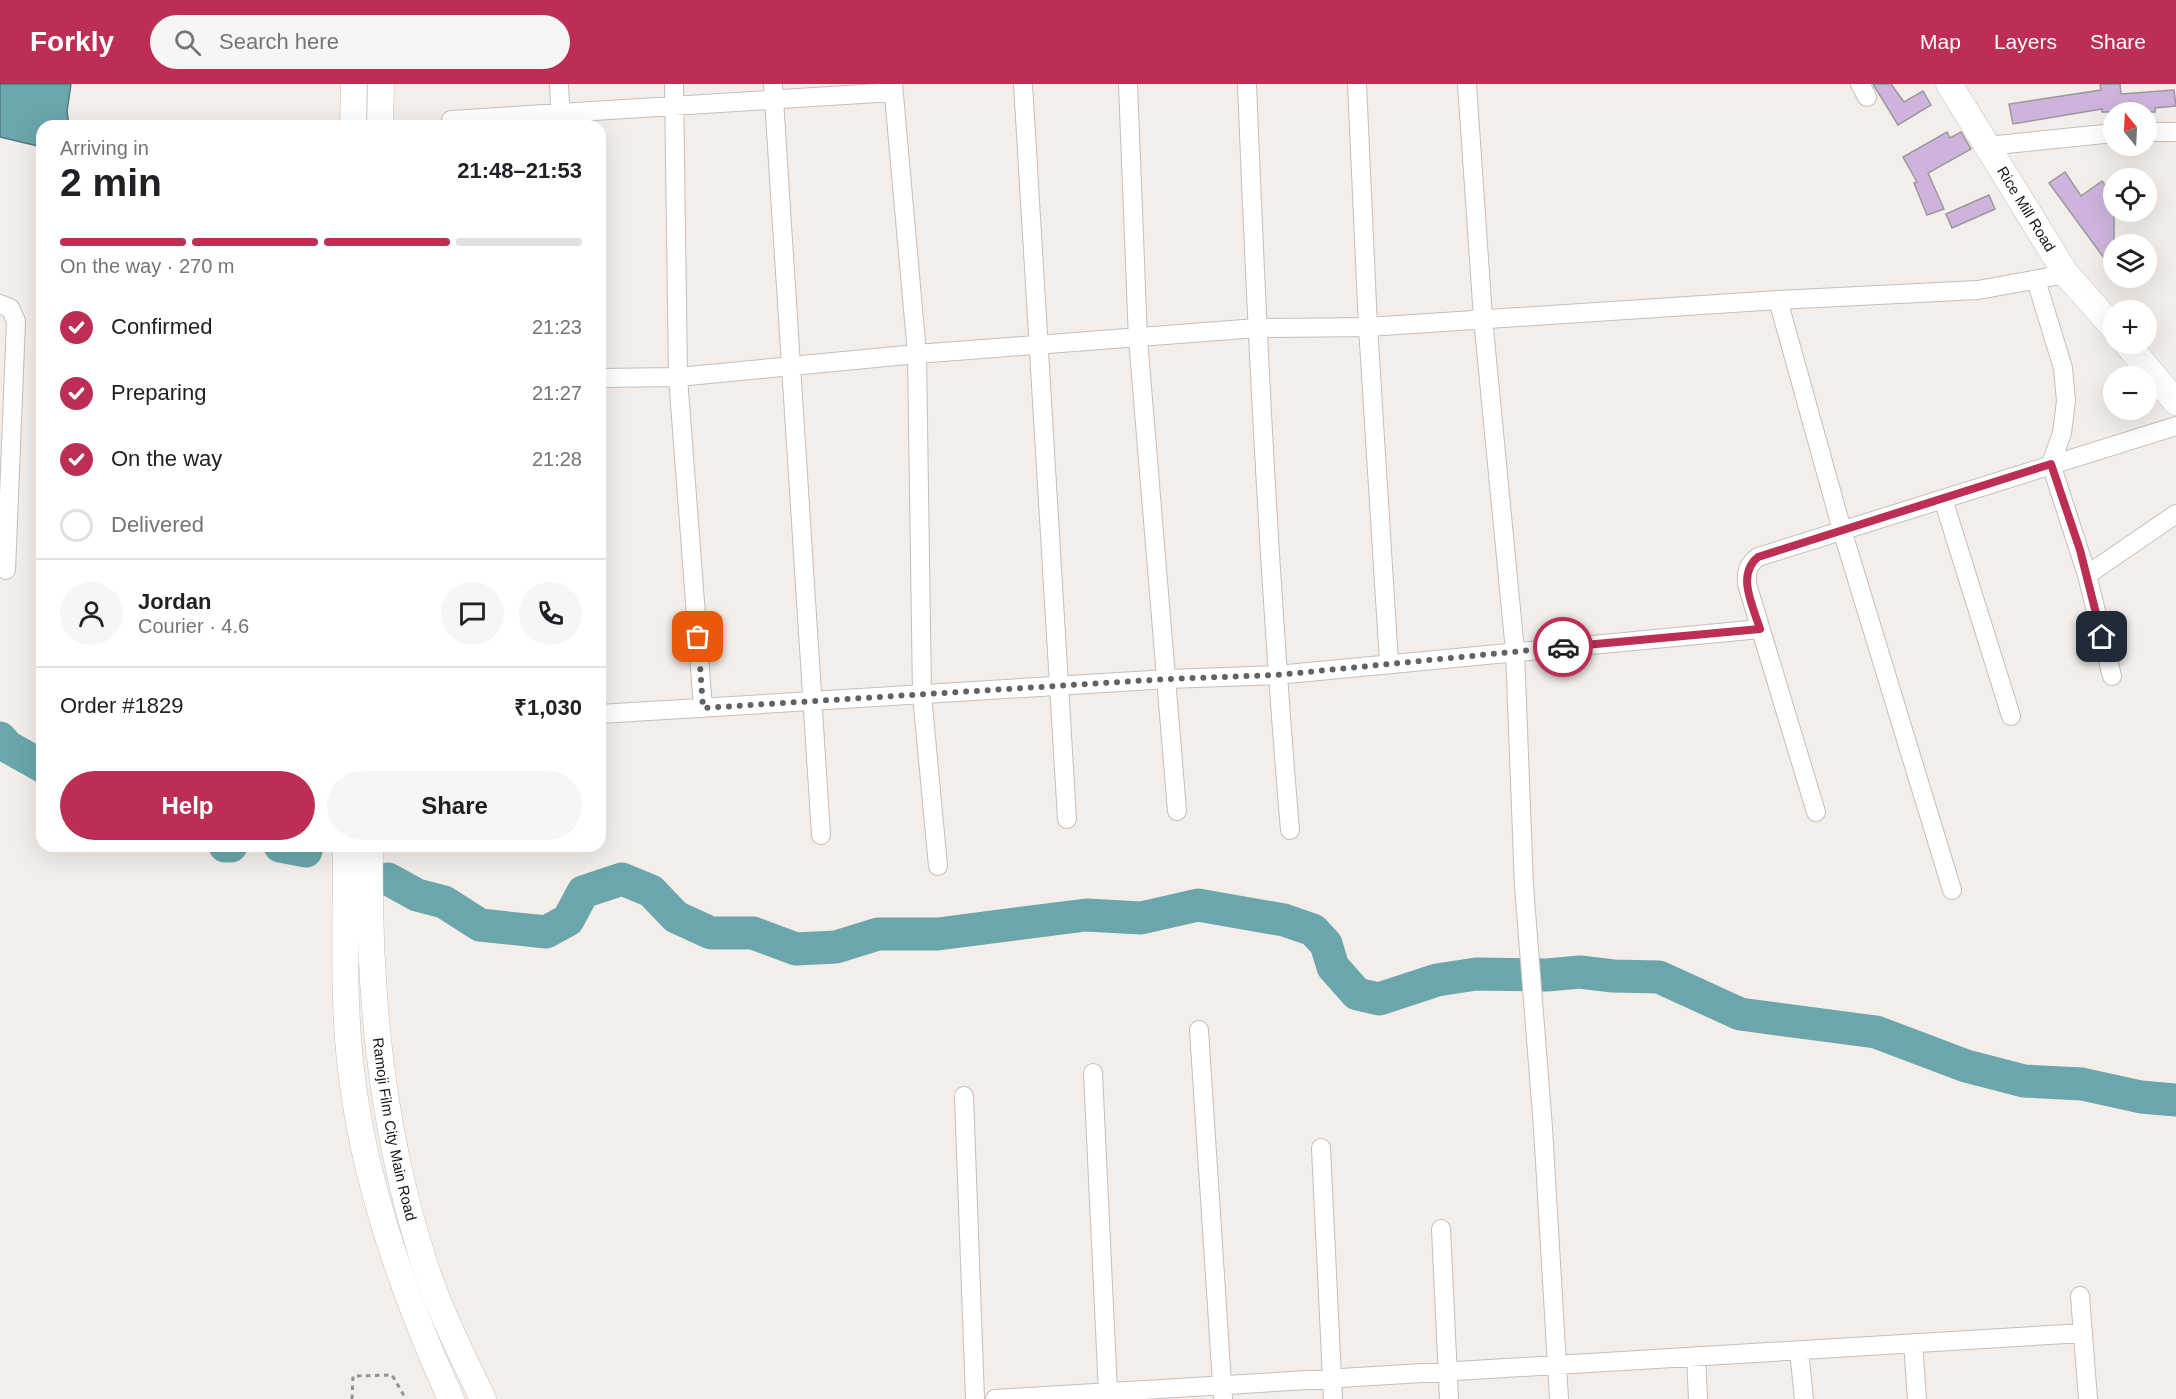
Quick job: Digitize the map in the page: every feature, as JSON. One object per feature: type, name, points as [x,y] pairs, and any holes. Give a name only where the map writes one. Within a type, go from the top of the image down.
[{"type":"street","points":[[353,120],[354,84]]},
{"type":"street","points":[[380,120],[381,84]]},
{"type":"street","points":[[559,84],[560,120]]},
{"type":"street","points":[[674,84],[678,377],[703,708]]},
{"type":"street","points":[[1023,84],[1067,819]]},
{"type":"street","points":[[1128,84],[1138,339],[1168,679],[1177,811]]},
{"type":"street","points":[[1247,84],[1257,328],[1277,675],[1290,830]]},
{"type":"street","points":[[1357,84],[1368,327],[1389,663]]},
{"type":"street","points":[[1467,84],[1483,318],[1515,651],[1524,886],[1559,1399]]},
{"type":"street","name":"Rice Mill Road","points":[[1948,84],[2066,274],[2103,316]]},
{"type":"street","points":[[451,120],[560,120],[675,108],[773,91],[893,88],[917,354],[922,695],[938,866]]},
{"type":"street","points":[[773,91],[793,366],[821,835]]},
{"type":"street","points":[[2157,132],[2176,132]]},
{"type":"street","points":[[1987,146],[2103,134]]},
{"type":"street","points":[[606,378],[678,377],[917,354],[1138,339],[1257,328],[1368,327],[1778,300],[1978,291],[2066,274]]},
{"type":"street","points":[[2036,279],[2063,368],[2066,402],[2062,434],[2051,464],[2087,575],[2112,676]]},
{"type":"street","points":[[1778,300],[1842,530],[1952,890]]},
{"type":"street","points":[[0,303],[10,308],[16,321],[6,570]]},
{"type":"street","points":[[2135,354],[2176,402]]},
{"type":"street","points":[[1816,812],[1747,584],[1746,573],[1749,564],[1758,557],[2176,426]]},
{"type":"street","points":[[1943,499],[2011,716]]},
{"type":"street","points":[[2087,575],[2176,514]]},
{"type":"street","points":[[606,714],[1168,679],[1277,675],[1760,629]]},
{"type":"street","name":"Ramoji Film City Main Road","points":[[346,852],[346,984],[354,1089],[370,1174],[397,1267],[425,1343],[451,1399]]},
{"type":"street","name":"Ramoji Film City Main Road","points":[[370,852],[372,984],[380,1073],[397,1168],[422,1258],[451,1333],[483,1399]]},
{"type":"street","points":[[1199,1030],[1223,1392]]},
{"type":"street","points":[[1093,1073],[1107,1392]]},
{"type":"street","points":[[964,1096],[975,1399]]},
{"type":"street","points":[[1321,1148],[1334,1399]]},
{"type":"street","points":[[1441,1229],[1449,1399]]},
{"type":"street","points":[[2080,1296],[2088,1399]]},
{"type":"street","points":[[995,1399],[1107,1392],[1223,1392],[1332,1378],[2083,1333]]},
{"type":"street","points":[[1913,1343],[1917,1399]]},
{"type":"street","points":[[1799,1350],[1804,1399]]},
{"type":"street","points":[[1695,1356],[1698,1399]]},
{"type":"path","points":[[352,1399],[352,1376],[392,1375],[406,1399]]},
{"type":"water","points":[[0,84],[71,84],[67,111],[68,120],[36,120],[36,146],[0,137]]},
{"type":"building","points":[[1873,84],[1891,84],[1904,102],[1923,91],[1931,105],[1898,125]]},
{"type":"building","points":[[2100,84],[2120,84],[2121,94],[2174,90],[2176,106],[2157,108],[2157,102],[2103,102],[2103,112],[2102,109],[2013,124],[2009,104],[2101,90]]},
{"type":"building","points":[[1947,132],[1950,138],[1961,132],[1971,149],[1928,173],[1944,209],[1927,215],[1914,183],[1917,182],[1903,157]]},
{"type":"building","points":[[2065,172],[2081,196],[2103,182],[2103,222],[2114,222],[2114,234],[2103,234],[2103,257],[2049,183]]},
{"type":"building","points":[[1989,195],[1995,209],[1952,228],[1946,214]]},
{"type":"waterway","points":[[0,738],[8,747],[36,763]]},
{"type":"waterway","points":[[388,879],[417,895],[444,902],[480,925],[546,932],[568,920],[583,892],[622,879],[651,891],[676,917],[711,933],[753,933],[796,949],[836,947],[878,934],[938,934],[1086,915],[1141,918],[1198,905],[1284,920],[1313,930],[1326,944],[1333,967],[1357,994],[1379,999],[1437,980],[1476,974],[1547,975],[1580,972],[1613,976],[1659,977],[1740,1014],[1876,1032],[1966,1066],[2024,1081],[2082,1084],[2141,1097],[2176,1100]]},
{"type":"way so far","points":[[698,637],[703,708],[1168,679],[1277,675],[1563,647]]},
{"type":"route","points":[[1563,647],[1760,629],[1746,573],[1749,564],[1758,557],[2051,464],[2080,550],[2102,637]]}]
